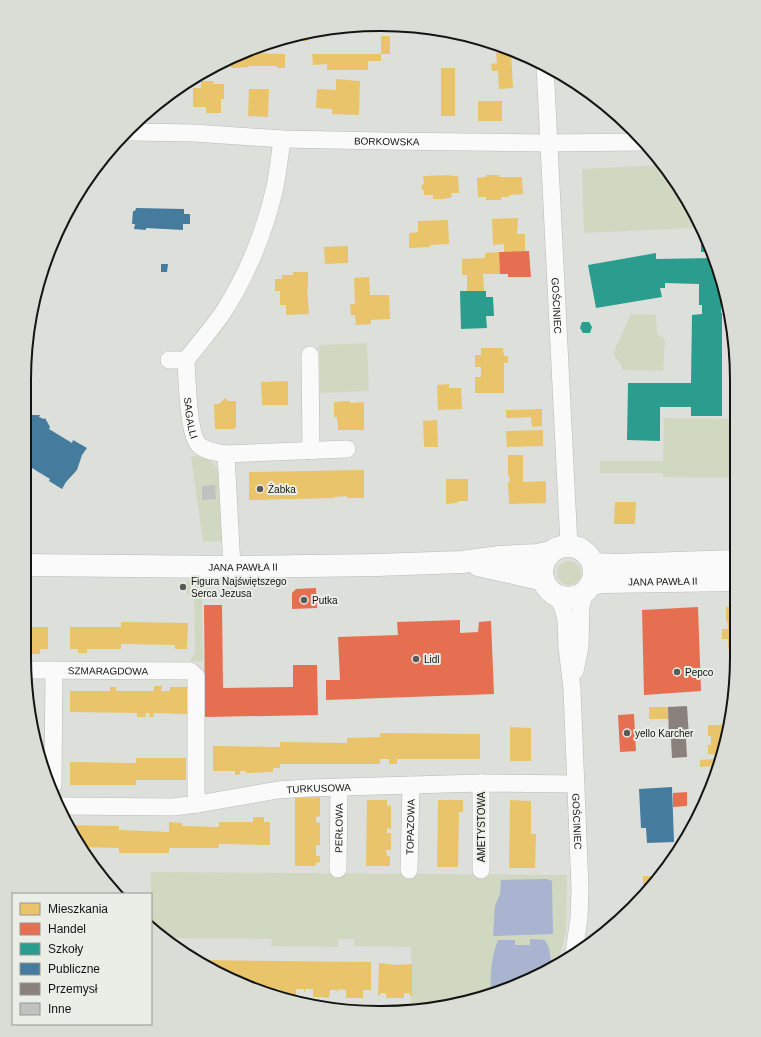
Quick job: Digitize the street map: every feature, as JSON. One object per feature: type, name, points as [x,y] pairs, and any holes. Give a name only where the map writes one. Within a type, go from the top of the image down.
[{"type":"street","name":"GOŚCINIEC","points":[[545,73],[560,549]]},
{"type":"street","name":"BORKOWSKA","points":[[134,132],[194,133],[282,139],[548,144],[636,142]]},
{"type":"street","name":"SAGALLI","points":[[282,139],[275,187],[265,224],[252,258],[223,312],[177,360],[192,431],[199,445],[208,451],[226,454],[347,450]]},
{"type":"street","points":[[310,355],[311,451]]},
{"type":"street","points":[[226,454],[232,567]]},
{"type":"street","points":[[578,547],[589,556],[590,580],[573,597],[565,598],[550,588],[543,570],[545,560],[560,549],[578,547]]},
{"type":"street","name":"JANA PAWŁA II","points":[[31,565],[232,567],[377,565],[462,562],[500,557],[538,555],[560,549]]},
{"type":"street","name":"JANA PAWŁA II","points":[[590,580],[617,565],[730,561]]},
{"type":"street","name":"JANA PAWŁA II","points":[[462,562],[517,573],[550,588]]},
{"type":"street","name":"GOŚCINIEC","points":[[572,689],[580,647],[581,606],[590,580]]},
{"type":"street","name":"JANA PAWŁA II","points":[[590,580],[604,582],[730,580]]},
{"type":"street","name":"GOŚCINIEC","points":[[550,588],[563,608],[566,620],[567,647],[572,689],[580,889],[579,918],[575,947]]},
{"type":"street","name":"SZMARAGDOWA","points":[[32,670],[190,670],[196,676],[196,792],[198,804]]},
{"type":"street","points":[[53,777],[54,670]]},
{"type":"street","name":"AMETYSTOWA","points":[[481,783],[481,870]]},
{"type":"street","name":"TURKUSOWA","points":[[65,806],[173,807],[278,790],[308,788],[339,788],[410,784],[576,784]]},
{"type":"street","name":"TOPAZOWA","points":[[409,870],[410,784]]},
{"type":"street","name":"PERŁOWA","points":[[338,869],[339,788]]},
{"type":"green space","points":[[656,165],[683,206],[693,224],[693,228],[584,233],[582,169]]},
{"type":"green space","points":[[631,314],[656,315],[657,334],[665,339],[663,371],[622,370],[621,364],[613,354]]},
{"type":"green space","points":[[367,343],[369,391],[320,393],[319,345]]},
{"type":"green space","points":[[664,418],[730,419],[730,478],[663,477],[663,473],[600,473],[600,461],[663,461]]},
{"type":"green space","points":[[191,456],[205,457],[213,463],[220,473],[223,541],[203,542]]},
{"type":"green space","points":[[569,561],[574,562],[580,568],[580,578],[574,584],[569,585],[564,584],[558,578],[557,573],[558,568],[564,562]]},
{"type":"green space","points":[[187,581],[202,581],[203,661],[189,661],[195,653],[194,601],[187,594]]},
{"type":"green space","points":[[151,872],[567,875],[566,933],[560,956],[535,970],[471,994],[426,1003],[411,1004],[411,947],[354,946],[354,939],[338,939],[338,947],[271,946],[272,939],[174,938],[152,921]]},
{"type":"water","points":[[547,879],[552,881],[553,934],[493,936],[495,906],[500,894],[501,880]]},
{"type":"water","points":[[530,939],[545,940],[549,948],[551,961],[535,970],[491,988],[492,966],[498,940],[515,940],[515,945],[530,945]]},
{"type":"building: Mieszkania","points":[[381,36],[390,36],[390,54],[381,54]]},
{"type":"building: Mieszkania","points":[[259,53],[285,54],[285,68],[278,68],[277,66],[249,66],[231,68],[231,65]]},
{"type":"building: Mieszkania","points":[[496,53],[501,53],[511,57],[513,88],[499,89],[498,71],[492,71],[491,64],[497,63]]},
{"type":"building: Mieszkania","points":[[312,54],[381,54],[381,61],[368,61],[368,70],[327,70],[327,64],[313,65]]},
{"type":"building: Mieszkania","points":[[441,68],[455,68],[455,116],[441,116]]},
{"type":"building: Mieszkania","points":[[336,79],[360,81],[359,115],[332,114],[332,109],[316,108],[317,89],[336,90]]},
{"type":"building: Mieszkania","points":[[201,81],[214,81],[213,84],[224,84],[224,99],[221,99],[221,113],[206,113],[206,107],[193,107],[193,88],[201,88]]},
{"type":"building: Mieszkania","points":[[249,89],[269,89],[268,117],[248,116]]},
{"type":"building: Mieszkania","points":[[478,101],[502,101],[502,121],[478,121]]},
{"type":"building: Mieszkania","points":[[486,175],[499,175],[499,177],[522,177],[523,194],[501,197],[501,200],[486,200],[486,197],[478,197],[477,178],[486,177]]},
{"type":"building: Mieszkania","points":[[423,176],[458,176],[459,193],[451,193],[452,197],[443,199],[433,199],[433,195],[424,195],[424,191],[421,186],[424,183]]},
{"type":"building: Mieszkania","points":[[518,218],[517,234],[525,234],[525,252],[504,252],[504,244],[493,245],[492,219]]},
{"type":"building: Mieszkania","points":[[448,220],[449,244],[409,248],[409,233],[418,232],[418,221]]},
{"type":"building: Mieszkania","points":[[348,246],[348,263],[325,264],[324,247]]},
{"type":"building: Mieszkania","points":[[499,252],[500,274],[483,274],[484,291],[467,291],[467,275],[462,275],[462,259],[485,258],[485,253]]},
{"type":"building: Mieszkania","points":[[293,272],[308,272],[307,287],[309,314],[286,315],[286,305],[280,305],[280,291],[275,291],[275,279],[282,279],[282,275],[293,275]]},
{"type":"building: Mieszkania","points":[[369,277],[370,295],[389,295],[390,319],[371,320],[371,324],[356,325],[355,315],[351,315],[350,304],[355,304],[354,278]]},
{"type":"building: Mieszkania","points":[[481,348],[503,348],[504,356],[508,356],[508,363],[504,363],[504,393],[475,393],[475,377],[481,377],[481,367],[475,367],[475,355],[481,355]]},
{"type":"building: Mieszkania","points":[[288,381],[288,405],[262,405],[261,382]]},
{"type":"building: Mieszkania","points":[[449,384],[449,388],[461,388],[462,409],[438,410],[437,385]]},
{"type":"building: Mieszkania","points":[[225,398],[228,401],[236,401],[236,427],[234,429],[215,429],[214,404],[219,404]]},
{"type":"building: Mieszkania","points":[[350,401],[350,403],[364,402],[364,430],[338,430],[337,417],[334,417],[334,402]]},
{"type":"building: Mieszkania","points":[[542,409],[542,426],[532,427],[531,417],[506,418],[506,410]]},
{"type":"building: Mieszkania","points":[[437,420],[438,447],[424,447],[423,421]]},
{"type":"building: Mieszkania","points":[[543,430],[543,446],[507,447],[506,431]]},
{"type":"building: Mieszkania","points":[[508,455],[523,455],[523,482],[546,481],[546,503],[509,504],[508,482],[510,482],[508,476]]},
{"type":"building: Mieszkania","points":[[364,470],[364,498],[347,498],[347,496],[334,498],[249,500],[249,472]]},
{"type":"building: Mieszkania","points":[[446,479],[468,479],[468,501],[458,501],[457,503],[446,504]]},
{"type":"building: Mieszkania","points":[[615,502],[636,502],[635,524],[614,524]]},
{"type":"building: Mieszkania","points":[[726,607],[730,607],[730,649],[728,649],[728,639],[722,639],[722,629],[728,629],[726,621]]},
{"type":"building: Mieszkania","points":[[121,622],[188,623],[187,649],[175,649],[175,645],[121,644],[121,649],[87,649],[87,653],[78,653],[78,649],[70,649],[70,627],[121,627]]},
{"type":"building: Mieszkania","points":[[31,627],[48,627],[48,649],[40,649],[40,654],[31,654]]},
{"type":"building: Mieszkania","points":[[154,686],[162,686],[161,691],[170,691],[170,687],[187,687],[187,714],[154,713],[153,717],[149,717],[150,713],[146,713],[145,717],[137,717],[137,713],[70,712],[70,691],[110,691],[110,687],[116,687],[116,691],[154,691]]},
{"type":"building: Mieszkania","points":[[649,707],[668,707],[669,719],[649,719]]},
{"type":"building: Mieszkania","points":[[708,725],[723,725],[716,755],[708,754],[708,745],[711,745],[711,736],[708,736]]},
{"type":"building: Mieszkania","points":[[510,727],[531,728],[531,761],[510,761]]},
{"type":"building: Mieszkania","points":[[380,733],[480,734],[480,759],[397,759],[397,764],[389,764],[389,759],[380,759],[380,764],[280,764],[280,768],[273,768],[273,772],[246,773],[246,771],[240,771],[240,774],[235,775],[235,771],[213,771],[213,746],[280,747],[280,742],[347,743],[347,738],[380,737]]},
{"type":"building: Mieszkania","points":[[136,758],[186,758],[186,780],[136,780],[136,785],[70,785],[70,762],[136,763]]},
{"type":"building: Mieszkania","points":[[714,759],[712,766],[700,767],[700,760]]},
{"type":"building: Mieszkania","points":[[320,797],[320,816],[316,817],[316,822],[320,823],[320,845],[316,845],[316,856],[320,856],[320,862],[316,863],[315,866],[295,866],[295,798]]},
{"type":"building: Mieszkania","points":[[367,800],[387,800],[387,806],[391,805],[391,829],[387,828],[387,833],[391,833],[391,850],[386,850],[387,856],[390,856],[390,866],[366,866]]},
{"type":"building: Mieszkania","points":[[438,800],[463,800],[463,812],[459,812],[458,867],[437,867]]},
{"type":"building: Mieszkania","points":[[510,800],[531,801],[531,834],[536,834],[535,868],[509,868]]},
{"type":"building: Mieszkania","points":[[253,817],[264,817],[264,822],[270,822],[270,845],[219,844],[219,848],[169,848],[169,853],[119,853],[119,848],[88,847],[75,825],[119,826],[119,830],[169,832],[169,822],[182,823],[182,826],[219,827],[219,822],[253,822]]},
{"type":"building: Mieszkania","points":[[643,876],[652,876],[643,887]]},
{"type":"building: Mieszkania","points":[[208,960],[371,962],[371,990],[363,990],[363,998],[346,998],[346,990],[339,989],[338,993],[337,990],[330,990],[329,998],[313,997],[313,989],[305,989],[304,992],[304,989],[296,989],[296,995],[280,991],[280,989],[274,989],[247,979]]},
{"type":"building: Mieszkania","points":[[379,963],[395,965],[412,964],[412,996],[410,996],[410,993],[404,993],[404,998],[386,998],[386,993],[380,993],[380,996],[378,995]]},
{"type":"building: Handel","points":[[529,251],[531,277],[508,277],[508,274],[500,274],[499,252]]},
{"type":"building: Handel","name":"Putka","points":[[316,588],[317,608],[292,609],[292,593],[296,589]]},
{"type":"building: Handel","points":[[204,605],[222,605],[223,688],[293,687],[293,665],[317,665],[318,715],[205,717]]},
{"type":"building: Handel","points":[[698,607],[701,691],[644,695],[642,610]]},
{"type":"building: Handel","name":"Lidl","points":[[460,620],[460,633],[478,632],[479,622],[491,621],[494,694],[326,700],[326,680],[340,680],[338,637],[398,635],[397,622]]},
{"type":"building: Handel","name":"yello Karcher","points":[[634,714],[636,751],[620,752],[618,715]]},
{"type":"building: Handel","points":[[687,792],[687,806],[673,807],[673,793]]},
{"type":"building: Szkoły","points":[[701,242],[705,252],[701,252]]},
{"type":"building: Szkoły","points":[[656,253],[656,259],[707,258],[721,305],[722,416],[691,416],[691,407],[660,407],[660,441],[627,440],[628,383],[691,383],[692,315],[702,314],[702,305],[699,305],[699,284],[665,283],[665,288],[660,288],[662,297],[596,308],[588,265]]},
{"type":"building: Szkoły","points":[[460,291],[486,291],[486,297],[493,297],[494,316],[486,316],[487,328],[461,329]]},
{"type":"building: Szkoły","points":[[582,322],[589,322],[592,327],[590,333],[583,333],[580,328]]},
{"type":"building: Publiczne","points":[[136,208],[184,209],[184,214],[190,214],[190,224],[183,224],[183,230],[146,228],[146,230],[134,229],[135,224],[132,224],[133,211],[135,211]]},
{"type":"building: Publiczne","points":[[161,264],[168,264],[167,272],[161,272]]},
{"type":"building: Publiczne","points":[[31,415],[40,415],[39,417],[45,418],[50,427],[49,429],[72,443],[73,440],[87,448],[82,455],[77,470],[62,489],[49,481],[50,479],[31,467]]},
{"type":"building: Publiczne","points":[[672,787],[674,842],[647,843],[646,828],[641,828],[639,789]]},
{"type":"building: Przemysł","points":[[687,706],[689,738],[686,739],[687,757],[672,758],[671,739],[669,739],[668,707]]},
{"type":"building: Inne","points":[[215,485],[216,499],[202,500],[202,486]]},
{"type":"place","name":"Żabka","points":[[260,489]]},
{"type":"place","name":"Figura Najświętszego Serca Jezusa","points":[[183,587]]},
{"type":"place","name":"Putka","points":[[304,600]]},
{"type":"place","name":"Lidl","points":[[416,659]]},
{"type":"place","name":"Pepco","points":[[677,672]]},
{"type":"place","name":"yello Karcher","points":[[627,733]]}]
